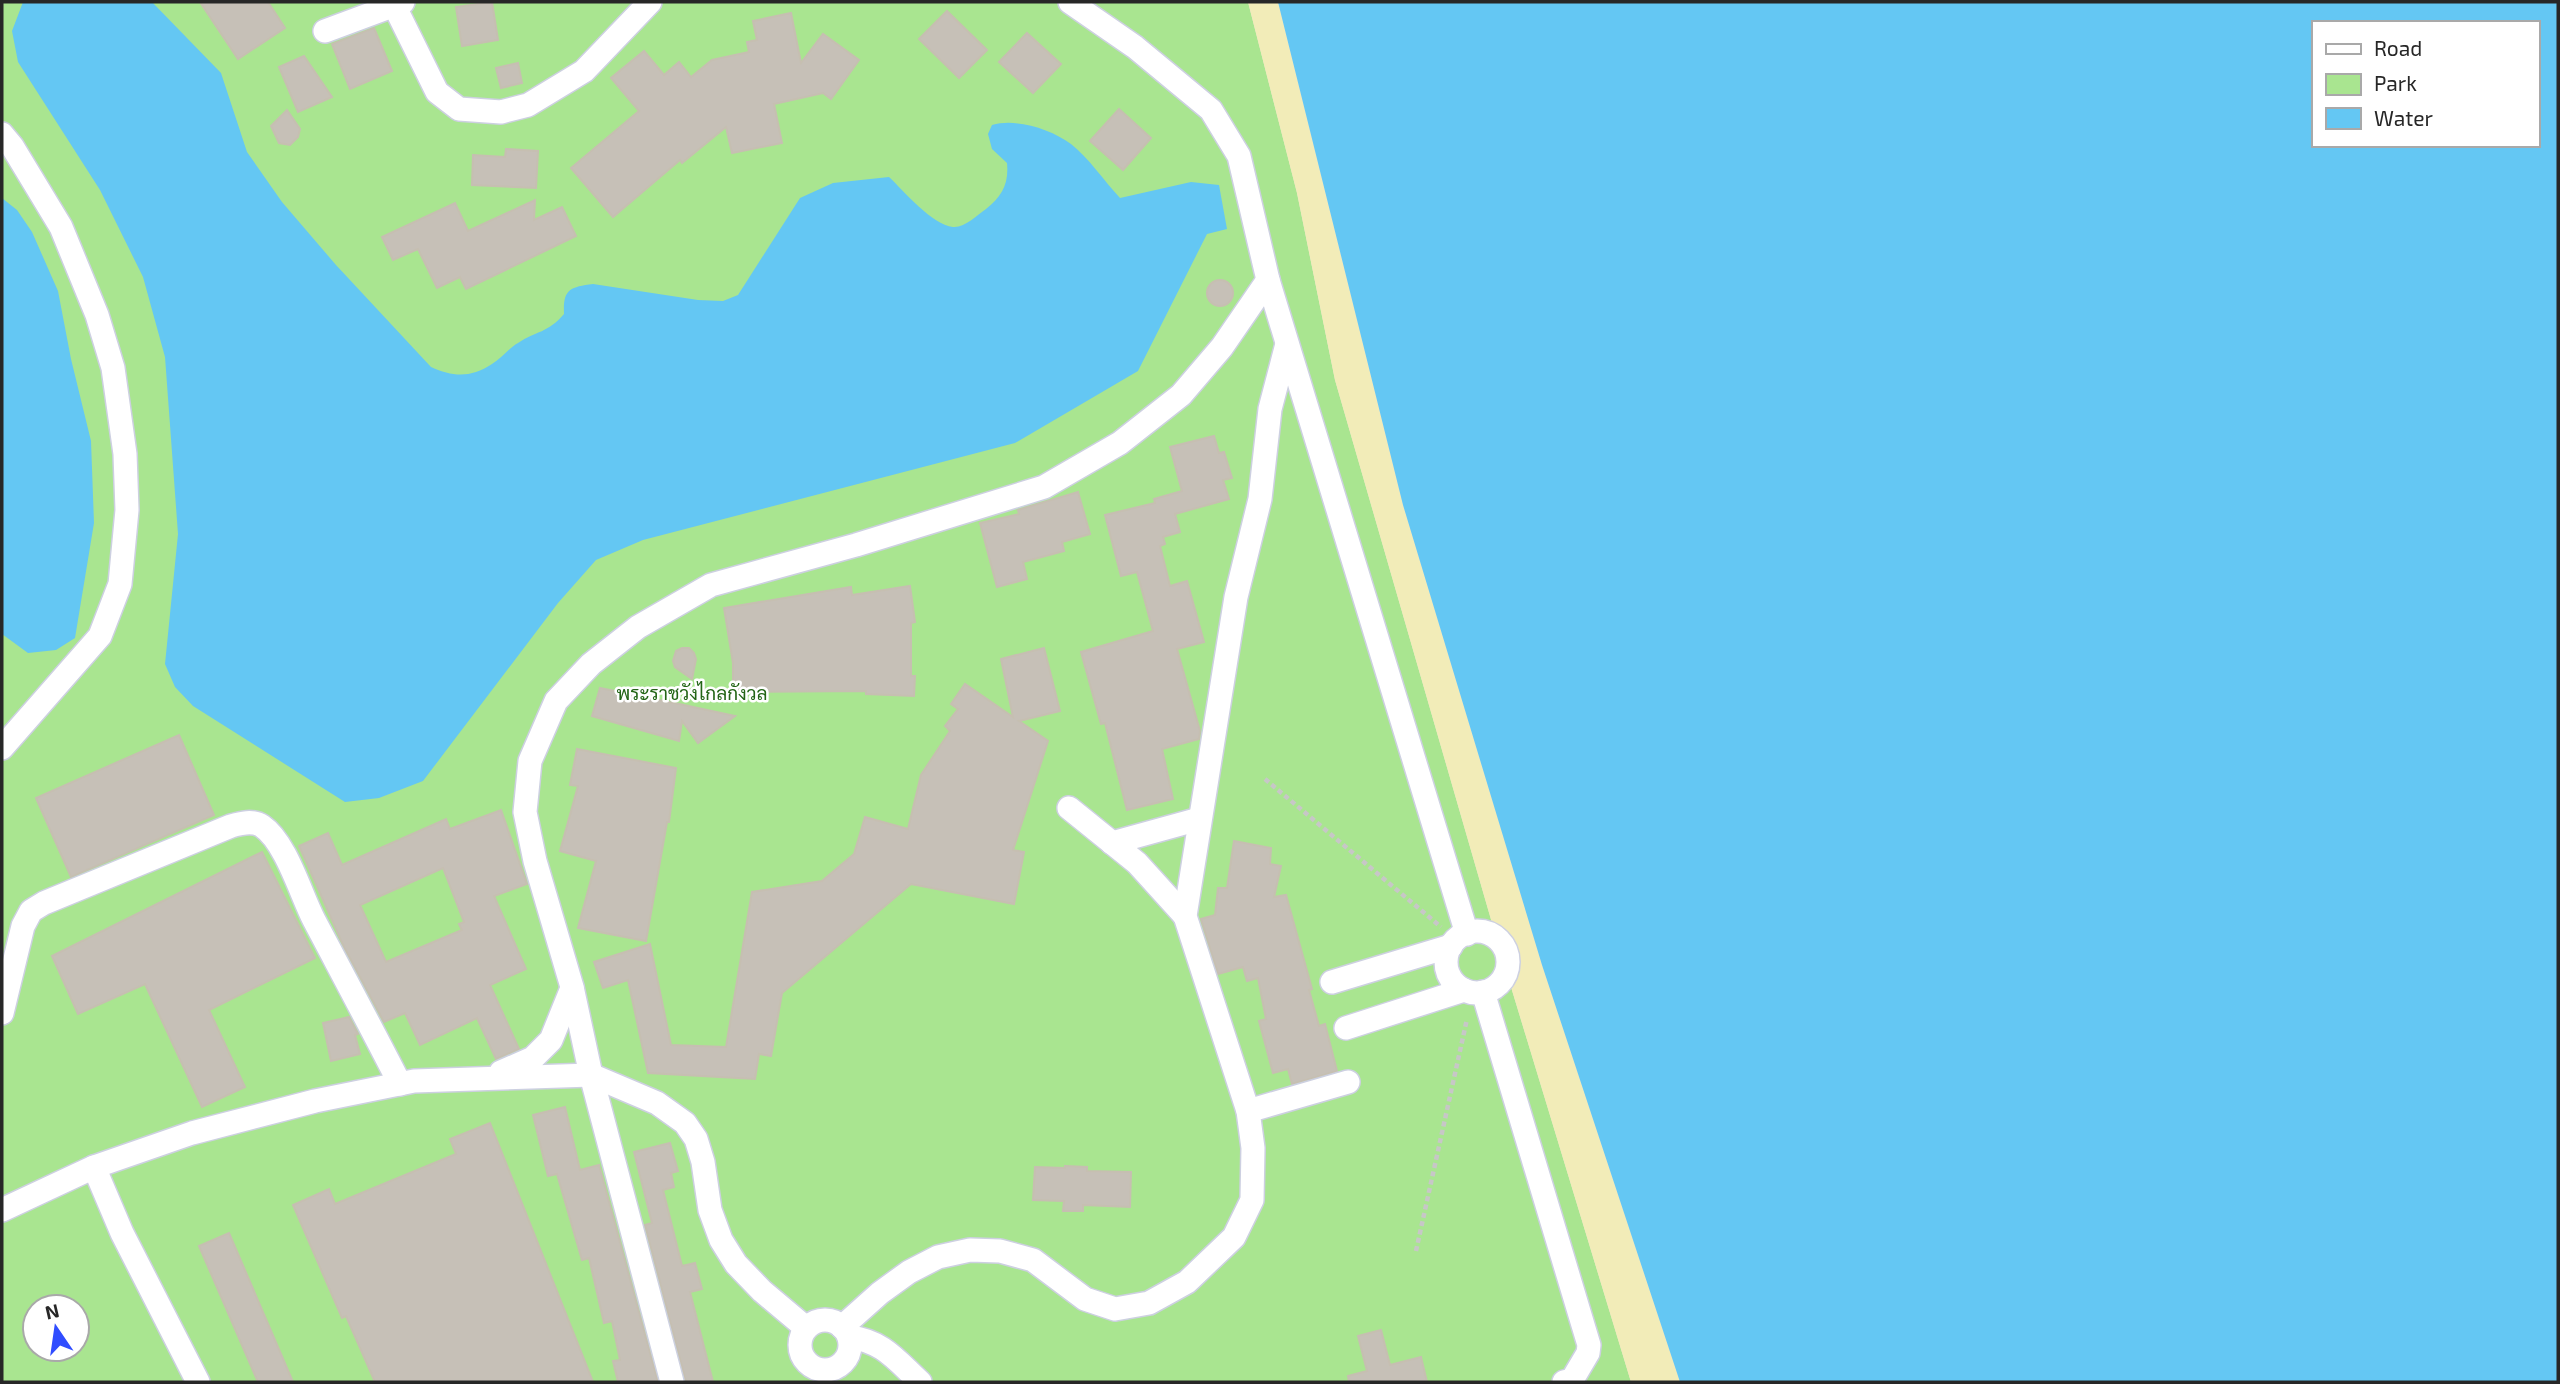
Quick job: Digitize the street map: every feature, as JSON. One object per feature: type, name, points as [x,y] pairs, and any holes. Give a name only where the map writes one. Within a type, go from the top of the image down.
[{"type":"lane","points":[[325,31],[399,3],[437,92],[459,109],[501,112],[528,105],[584,71],[650,2]]},
{"type":"lane","points":[[1070,2],[1135,47],[1211,110],[1239,156],[1268,280],[1458,940],[1446,964],[1448,974],[1454,983],[1473,991],[1589,1345],[1588,1353],[1572,1380],[1564,1382]]},
{"type":"lane","points":[[2,134],[61,227],[97,314],[113,368],[125,454],[127,510],[120,584],[100,636],[2,748]]},
{"type":"lane","points":[[672,1382],[591,1075],[572,987],[534,861],[525,812],[530,761],[556,701],[591,664],[638,626],[711,585],[993,503],[1044,487],[1066,475],[1120,443],[1181,396],[1222,347],[1268,280]]},
{"type":"lane","points":[[1185,916],[1236,597],[1260,499],[1270,409],[1287,344]]},
{"type":"lane","points":[[845,1332],[880,1293],[909,1272],[938,1257],[970,1250],[1000,1251],[1033,1260],[1085,1299],[1115,1309],[1149,1303],[1187,1282],[1234,1237],[1252,1200],[1254,1148],[1248,1111],[1185,916],[1137,863],[1069,808]]},
{"type":"lane","points":[[1112,843],[1199,819]]},
{"type":"lane","points":[[2,1013],[23,926],[31,911],[44,903],[244,822],[260,825],[272,835],[281,849],[313,918],[400,1084]]},
{"type":"lane","points":[[1332,982],[1482,932],[1492,935],[1506,951],[1506,972],[1493,988],[1473,991],[1346,1028]]},
{"type":"lane","points":[[492,1077],[533,1058],[551,1040],[572,987]]},
{"type":"lane","points":[[2,1210],[94,1167],[192,1133],[315,1101],[400,1084],[492,1077],[591,1075],[657,1102],[685,1123],[696,1139],[700,1151],[710,1210],[721,1240],[736,1264],[753,1282],[806,1328]]},
{"type":"lane","points":[[1248,1111],[1348,1083]]},
{"type":"lane","points":[[94,1167],[122,1233],[198,1382]]},
{"type":"lane","points":[[845,1332],[850,1350],[842,1364],[821,1376],[801,1355],[800,1339],[806,1328],[822,1320],[829,1320],[845,1332],[867,1339],[887,1352],[920,1382]]},
{"type":"path","points":[[1265,779],[1458,940]]},
{"type":"path","points":[[1416,1251],[1473,991]]},
{"type":"green space","name":"พระราชวังไกลกังวล","points":[[2,2],[1248,2],[1297,193],[1335,380],[1492,923],[1514,951],[1516,967],[1511,987],[1631,1382],[2,1382]]},
{"type":"sand","points":[[1248,2],[1278,2],[1403,505],[1542,965],[1680,1382],[1631,1382],[1511,987],[1516,967],[1514,951],[1492,923],[1335,380],[1297,193]]},
{"type":"water","points":[[23,2],[152,2],[221,73],[247,152],[282,202],[336,265],[431,367],[447,373],[469,374],[484,369],[524,339],[553,325],[564,314],[566,295],[573,288],[593,284],[698,300],[723,301],[738,295],[800,198],[833,183],[889,177],[919,206],[945,225],[957,227],[971,221],[992,204],[1005,183],[1007,163],[992,149],[988,134],[992,125],[1001,123],[1033,126],[1071,144],[1120,198],[1191,182],[1219,185],[1227,229],[1207,234],[1138,371],[1015,443],[643,540],[596,560],[558,603],[423,781],[379,798],[345,802],[193,706],[175,687],[165,664],[178,534],[165,357],[143,277],[100,190],[18,62],[12,31]]},
{"type":"water","points":[[1278,2],[2558,2],[2558,1382],[1680,1382],[1542,965],[1403,505]]},
{"type":"water","points":[[2,198],[17,210],[32,232],[58,291],[91,441],[94,523],[75,638],[56,650],[28,653],[2,634]]},
{"type":"building","points":[[200,2],[268,2],[285,28],[238,59]]},
{"type":"building","points":[[492,2],[498,40],[462,46],[456,7]]},
{"type":"building","points":[[947,11],[987,50],[959,78],[919,39]]},
{"type":"building","points":[[791,13],[801,63],[823,34],[859,60],[831,99],[823,93],[774,104],[782,143],[732,153],[726,127],[682,163],[680,160],[613,217],[571,168],[639,111],[611,78],[644,51],[664,75],[679,62],[691,77],[712,60],[749,52],[747,42],[757,40],[753,21]]},
{"type":"building","points":[[374,28],[392,71],[350,89],[332,44]]},
{"type":"building","points":[[1027,33],[1061,64],[1033,93],[999,62]]},
{"type":"building","points":[[304,56],[332,97],[298,112],[279,67]]},
{"type":"building","points":[[518,63],[522,83],[501,88],[496,68]]},
{"type":"building","points":[[1119,109],[1151,138],[1123,170],[1090,141]]},
{"type":"building","points":[[287,110],[300,129],[298,137],[290,145],[279,143],[271,126]]},
{"type":"building","points":[[506,149],[538,151],[536,188],[472,185],[473,155],[505,157]]},
{"type":"building","points":[[535,200],[534,220],[562,207],[576,236],[466,289],[460,277],[437,288],[418,249],[393,260],[382,237],[455,203],[468,231]]},
{"type":"building","points":[[1220,280],[1229,284],[1233,293],[1229,302],[1220,306],[1211,302],[1207,293],[1211,284]]},
{"type":"building","points":[[1214,436],[1219,453],[1224,452],[1232,478],[1223,480],[1229,499],[1175,514],[1180,532],[1163,537],[1165,544],[1160,546],[1170,586],[1187,581],[1204,642],[1177,649],[1200,731],[1199,739],[1162,749],[1173,799],[1127,810],[1105,723],[1101,724],[1081,652],[1153,631],[1137,572],[1121,576],[1105,515],[1155,503],[1154,499],[1182,491],[1170,447]]},
{"type":"building","points":[[1078,492],[1090,534],[1062,542],[1064,551],[1023,562],[1027,579],[997,587],[980,523],[1019,514],[1018,510]]},
{"type":"building","points":[[910,586],[915,622],[911,623],[911,676],[915,676],[914,696],[866,694],[866,691],[733,692],[733,663],[724,608],[851,587],[852,595]]},
{"type":"building","points":[[689,648],[696,659],[692,679],[675,667],[673,661],[676,651]]},
{"type":"building","points":[[1044,648],[1060,711],[1019,721],[1048,741],[1013,850],[1024,852],[1014,904],[911,884],[782,993],[771,1056],[759,1054],[755,1079],[648,1073],[628,980],[603,988],[594,962],[650,944],[671,1045],[726,1047],[752,892],[822,881],[854,854],[865,817],[908,829],[921,775],[950,731],[945,726],[958,709],[951,704],[965,684],[1013,717],[1001,659]]},
{"type":"building","points":[[600,688],[735,716],[698,743],[682,721],[679,741],[592,716]]},
{"type":"building","points":[[179,735],[214,815],[71,877],[36,798]]},
{"type":"building","points":[[577,749],[676,768],[669,822],[646,941],[578,928],[596,861],[560,851],[578,786],[570,785]]},
{"type":"building","points":[[501,810],[527,884],[494,896],[526,969],[490,985],[519,1049],[496,1059],[477,1018],[420,1045],[405,1013],[384,1022],[344,947],[299,846],[328,833],[342,865],[446,819],[450,829]],"holes":[[[443,868],[464,922],[459,924],[462,930],[386,962],[360,905]]]},
{"type":"building","points":[[1234,841],[1271,848],[1270,864],[1281,866],[1274,897],[1286,895],[1312,989],[1309,990],[1319,1026],[1325,1024],[1337,1071],[1292,1084],[1288,1069],[1273,1073],[1259,1021],[1266,1019],[1258,978],[1247,981],[1243,967],[1218,974],[1201,919],[1215,915],[1218,888],[1227,888]]},
{"type":"building","points":[[262,852],[315,958],[209,1010],[245,1087],[202,1107],[145,984],[78,1014],[52,956]]},
{"type":"building","points":[[349,1017],[358,1034],[355,1035],[360,1054],[331,1061],[323,1023]]},
{"type":"building","points":[[565,1107],[580,1170],[599,1165],[658,1382],[618,1382],[613,1361],[620,1360],[612,1321],[604,1323],[589,1258],[582,1260],[557,1174],[548,1176],[533,1115]]},
{"type":"building","points":[[490,1123],[593,1382],[375,1382],[346,1316],[342,1318],[293,1205],[329,1189],[335,1204],[456,1154],[450,1139]]},
{"type":"building","points":[[670,1143],[678,1171],[671,1173],[674,1187],[663,1190],[682,1266],[695,1263],[702,1289],[690,1292],[713,1382],[686,1382],[645,1225],[652,1223],[634,1152]]},
{"type":"building","points":[[1035,1167],[1087,1167],[1087,1171],[1131,1172],[1130,1207],[1083,1205],[1083,1211],[1063,1211],[1064,1201],[1033,1200]]},
{"type":"building","points":[[229,1233],[293,1382],[258,1382],[199,1246]]},
{"type":"building","points":[[1381,1330],[1390,1365],[1421,1357],[1427,1382],[1349,1382],[1348,1376],[1367,1371],[1358,1336]]}]
